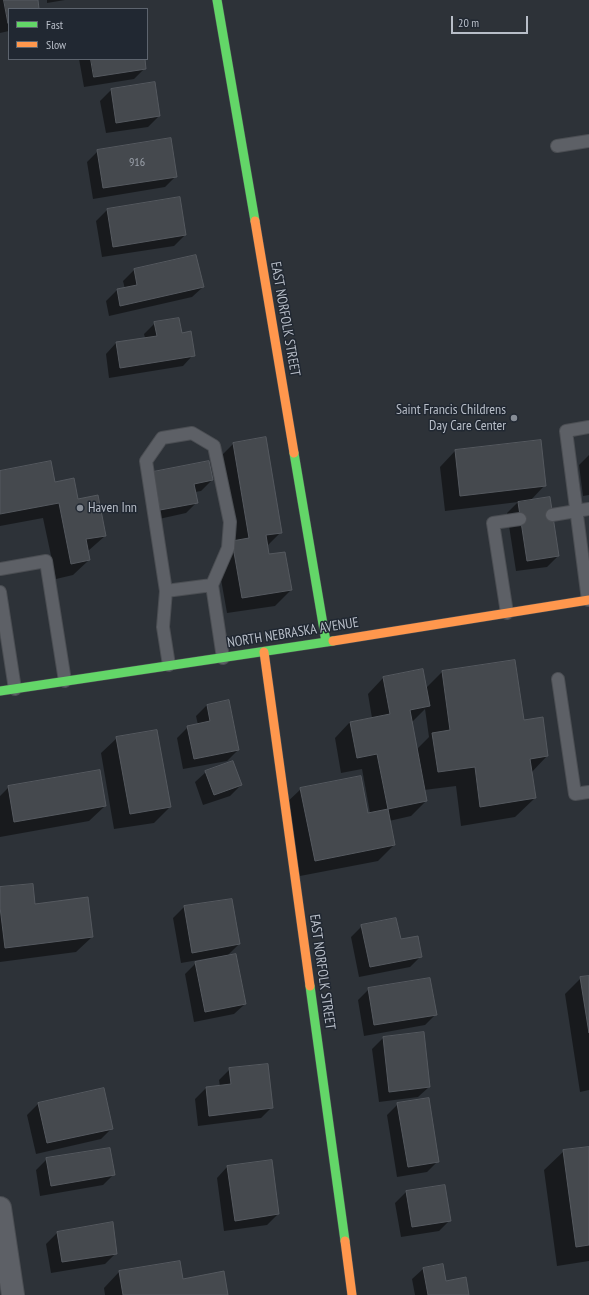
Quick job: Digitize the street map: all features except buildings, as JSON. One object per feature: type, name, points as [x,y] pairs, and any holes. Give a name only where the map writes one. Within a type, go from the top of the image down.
[{"type":"street","name":"EAST NORFOLK STREET","points":[[217,0],[326,642]]},
{"type":"street","name":"NORTH NEBRASKA AVENUE","points":[[0,691],[264,652],[588,600]]},
{"type":"street","name":"EAST NORFOLK STREET","points":[[264,652],[352,1295]]},
{"type":"street","points":[[0,1208],[8,1289]]},
{"type":"lane","points":[[556,146],[589,141]]},
{"type":"lane","points":[[588,600],[566,431],[589,427]]},
{"type":"lane","points":[[169,665],[163,627],[166,591],[146,460],[162,438],[192,433],[214,446],[230,522],[228,548],[212,585],[223,658]]},
{"type":"lane","points":[[552,514],[589,509]]},
{"type":"lane","points":[[507,613],[493,524],[520,519]]},
{"type":"lane","points":[[0,569],[46,561],[66,681]]},
{"type":"lane","points":[[166,591],[212,585]]},
{"type":"lane","points":[[0,592],[15,689]]},
{"type":"lane","points":[[558,679],[575,794],[589,792]]},
{"type":"traffic: fast","points":[[217,0],[255,221]]},
{"type":"traffic: fast","points":[[294,453],[326,642]]},
{"type":"traffic: fast","points":[[0,691],[333,641]]},
{"type":"traffic: fast","points":[[310,986],[345,1241]]},
{"type":"traffic: slow","points":[[255,221],[294,453]]},
{"type":"traffic: slow","points":[[333,641],[589,600]]},
{"type":"traffic: slow","points":[[264,652],[310,986]]},
{"type":"traffic: slow","points":[[345,1241],[352,1295]]},
{"type":"place","name":"Saint Francis Childrens Day Care Center","points":[[514,418]]},
{"type":"place","name":"Haven Inn","points":[[80,508]]}]
